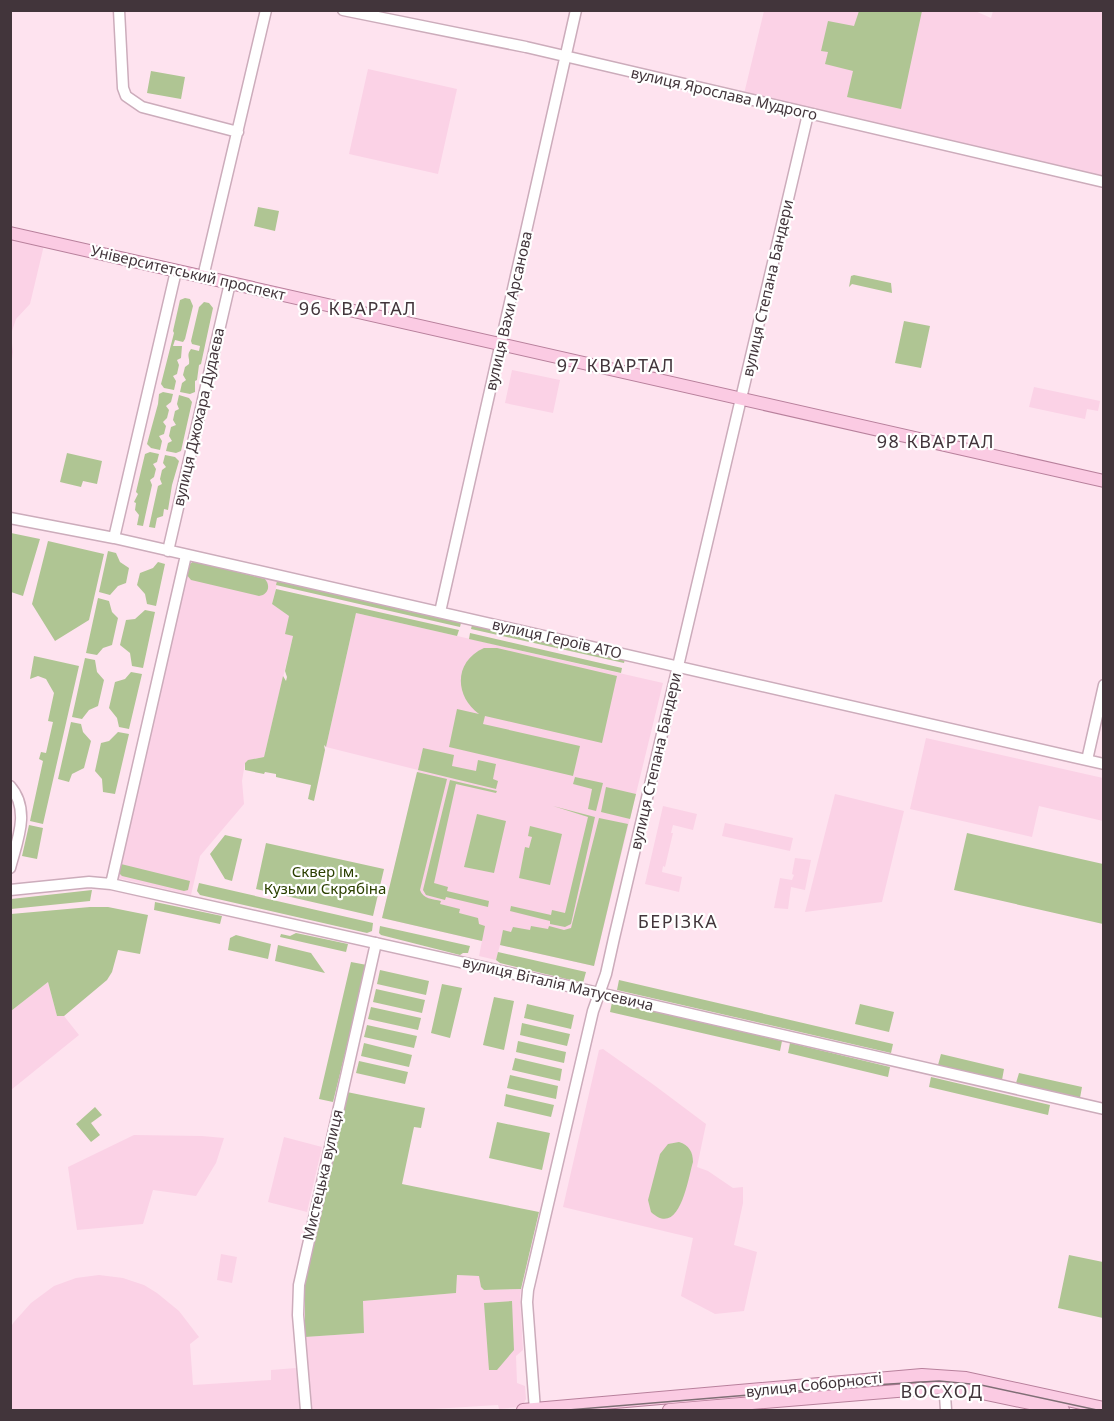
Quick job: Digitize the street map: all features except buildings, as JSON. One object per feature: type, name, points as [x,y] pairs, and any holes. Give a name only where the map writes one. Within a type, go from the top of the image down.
[{"type":"main road","name":"Університетський проспект","points":[[10,233],[1104,481]]},
{"type":"main road","name":"вулиця Соборності","points":[[531,1410],[918,1375],[972,1391],[1063,1410]]},
{"type":"main road","name":"вулиця Соборності","points":[[669,1410],[966,1378],[1104,1408]]},
{"type":"street","points":[[119,10],[123,88],[126,96],[142,107],[238,132]]},
{"type":"street","points":[[203,277],[267,10]]},
{"type":"street","name":"вулиця Ярослава Мудрого","points":[[343,10],[567,57],[1104,182]]},
{"type":"street","name":"вулиця Вахи Арсанова","points":[[440,612],[576,10]]},
{"type":"street","name":"вулиця Степана Бандери","points":[[531,1410],[528,1290],[590,1020],[614,938],[808,114]]},
{"type":"street","points":[[114,538],[176,271]]},
{"type":"street","name":"вулиця Джохара Дудаєва","points":[[168,551],[230,283]]},
{"type":"street","name":"вулиця Героїв АТО","points":[[10,518],[114,538],[1104,764]]},
{"type":"street","points":[[111,884],[186,555]]},
{"type":"street","points":[[1087,760],[1104,685]]},
{"type":"street","points":[[10,786],[18,796],[22,814],[10,868]]},
{"type":"street","name":"вулиця Віталія Матусевича","points":[[10,890],[89,882],[111,884],[1104,1109]]},
{"type":"street","name":"Мистецька вулиця","points":[[306,1410],[298,1315],[299,1285],[376,943]]},
{"type":"street","points":[[944,1381],[946,1410]]},
{"type":"shaded area","points":[[973,10],[991,18],[993,11],[1103,11],[1103,182],[743,98],[764,11]]},
{"type":"shaded area","points":[[368,69],[457,89],[438,174],[349,154]]},
{"type":"shaded area","points":[[11,233],[45,241],[30,304],[16,319],[11,334]]},
{"type":"shaded area","points":[[11,334],[13,352],[11,367]]},
{"type":"shaded area","points":[[512,370],[560,380],[553,413],[505,403]]},
{"type":"shaded area","points":[[1034,387],[1100,401],[1098,411],[1087,409],[1085,419],[1029,407]]},
{"type":"shaded area","points":[[186,555],[279,576],[272,604],[289,616],[293,636],[264,757],[245,763],[242,781],[244,804],[200,856],[191,895],[113,877]]},
{"type":"shaded area","points":[[356,613],[663,683],[594,966],[500,945],[496,960],[479,956],[482,941],[382,918],[418,770],[326,747]]},
{"type":"shaded area","points":[[926,738],[1103,778],[1103,821],[1039,806],[1032,837],[910,809]]},
{"type":"shaded area","points":[[835,794],[904,811],[882,902],[805,912]]},
{"type":"shaded area","points":[[663,806],[697,814],[693,830],[673,825],[665,867],[663,866],[662,872],[682,877],[679,892],[645,884]]},
{"type":"shaded area","points":[[725,823],[793,838],[790,851],[722,836]]},
{"type":"shaded area","points":[[795,858],[811,860],[805,890],[791,887],[788,909],[774,908],[780,878],[792,880]]},
{"type":"shaded area","points":[[48,982],[57,1016],[64,1016],[79,1035],[11,1090],[11,1011]]},
{"type":"shaded area","points":[[603,1049],[706,1124],[697,1167],[708,1171],[733,1188],[743,1187],[743,1203],[734,1245],[757,1252],[744,1311],[715,1314],[681,1296],[693,1238],[563,1207],[599,1050]]},
{"type":"shaded area","points":[[134,1135],[224,1138],[216,1163],[196,1196],[153,1190],[143,1224],[77,1230],[68,1167]]},
{"type":"shaded area","points":[[284,1137],[322,1147],[307,1212],[268,1202]]},
{"type":"shaded area","points":[[221,1254],[237,1257],[232,1283],[217,1280]]},
{"type":"shaded area","points":[[99,1275],[123,1278],[144,1285],[179,1311],[199,1337],[190,1344],[193,1385],[271,1380],[271,1370],[296,1368],[300,1410],[11,1410],[10,1328],[31,1303],[54,1286],[76,1278]]},
{"type":"shaded area","points":[[457,1275],[480,1276],[481,1287],[484,1290],[521,1289],[523,1350],[516,1356],[517,1383],[525,1386],[524,1403],[519,1407],[499,1409],[498,1405],[416,1410],[311,1410],[305,1337],[364,1333],[363,1301],[456,1293]]},
{"type":"green space","points":[[859,11],[922,11],[901,109],[847,97],[853,71],[825,64],[828,52],[821,51],[828,21],[854,26]]},
{"type":"green space","points":[[151,71],[185,77],[181,99],[147,93]]},
{"type":"green space","points":[[258,207],[279,211],[275,231],[254,226]]},
{"type":"green space","points":[[851,276],[891,283],[892,293],[852,284],[849,287]]},
{"type":"green space","points":[[190,299],[193,306],[185,339],[183,342],[175,340],[173,346],[182,346],[181,358],[177,360],[179,365],[177,374],[173,376],[176,381],[174,390],[164,388],[161,384],[180,300]]},
{"type":"green space","points":[[204,302],[209,303],[213,308],[195,381],[195,392],[190,394],[180,392],[182,383],[186,380],[183,375],[185,367],[189,364],[188,355],[191,349],[199,351],[200,346],[192,344],[191,341],[199,307]]},
{"type":"green space","points":[[904,321],[930,326],[921,368],[895,363]]},
{"type":"green space","points":[[163,392],[173,394],[171,402],[166,406],[169,410],[163,422],[166,426],[164,434],[159,436],[162,441],[160,450],[151,448],[147,444],[159,394]]},
{"type":"green space","points":[[179,395],[189,398],[192,402],[181,451],[176,453],[166,451],[168,443],[172,441],[169,436],[171,427],[176,425],[173,420],[175,411],[179,409],[177,404]]},
{"type":"green space","points":[[150,452],[159,454],[157,462],[153,464],[156,469],[154,477],[150,480],[152,485],[143,526],[137,525],[139,515],[135,510],[136,503],[134,502],[138,494],[136,492],[145,454]]},
{"type":"green space","points":[[67,453],[102,461],[97,484],[83,481],[81,487],[60,482]]},
{"type":"green space","points":[[165,455],[175,457],[179,461],[168,510],[164,509],[163,516],[157,518],[155,528],[149,527],[158,486],[162,484],[160,479],[162,470],[166,467],[163,463]]},
{"type":"green space","points":[[11,533],[40,539],[23,596],[11,592]]},
{"type":"green space","points":[[48,541],[104,554],[89,620],[55,641],[32,604]]},
{"type":"green space","points":[[108,551],[116,553],[120,562],[129,568],[126,583],[118,586],[110,595],[99,592]]},
{"type":"green space","points":[[194,561],[265,579],[268,590],[259,596],[191,580],[186,574],[187,566]]},
{"type":"green space","points":[[158,562],[165,564],[156,606],[147,604],[145,594],[137,585],[140,573],[153,568]]},
{"type":"green space","points":[[277,581],[461,623],[460,627],[276,585]]},
{"type":"green space","points":[[276,589],[459,630],[457,636],[356,613],[326,747],[324,745],[325,750],[314,801],[308,799],[311,785],[276,777],[276,774],[245,770],[245,763],[248,760],[264,757],[283,676],[286,681],[287,677],[285,671],[293,636],[285,634],[289,616],[272,604]]},
{"type":"green space","points":[[98,598],[109,601],[112,612],[118,618],[112,645],[103,648],[97,655],[86,653]]},
{"type":"green space","points":[[145,610],[155,612],[143,668],[132,666],[130,653],[120,645],[126,620],[135,619]]},
{"type":"green space","points":[[472,625],[625,659],[624,663],[471,629]]},
{"type":"green space","points":[[470,633],[622,668],[621,673],[469,639]]},
{"type":"green space","points":[[484,648],[497,648],[617,676],[602,743],[485,716],[483,724],[580,746],[573,776],[449,747],[457,709],[479,714],[465,698],[461,679],[467,661]]},
{"type":"green space","points":[[34,656],[79,666],[43,824],[30,821],[43,761],[39,759],[41,752],[46,753],[53,722],[48,721],[54,693],[46,679],[38,676],[30,679]]},
{"type":"green space","points":[[85,658],[95,660],[97,672],[104,680],[98,706],[89,710],[82,719],[72,717]]},
{"type":"green space","points":[[131,672],[142,674],[129,729],[119,727],[117,718],[109,708],[115,682],[125,679]]},
{"type":"green space","points":[[71,722],[81,724],[83,732],[91,741],[84,768],[72,774],[69,782],[58,779]]},
{"type":"green space","points":[[118,732],[129,734],[115,794],[103,792],[102,779],[95,771],[101,743],[109,741]]},
{"type":"green space","points":[[423,748],[454,755],[452,766],[476,771],[478,760],[496,764],[493,779],[498,781],[496,789],[418,770]]},
{"type":"green space","points":[[417,772],[447,779],[421,893],[426,897],[441,901],[440,904],[460,909],[459,913],[478,918],[479,924],[485,926],[482,941],[382,918]]},
{"type":"green space","points":[[575,777],[603,783],[596,811],[588,809],[592,789],[573,784]]},
{"type":"green space","points":[[450,780],[497,791],[496,793],[456,784],[434,883],[448,887],[447,891],[489,901],[488,907],[446,897],[445,900],[426,895],[423,890]]},
{"type":"green space","points":[[606,787],[636,794],[630,819],[601,812]]},
{"type":"green space","points":[[553,806],[595,817],[571,924],[565,927],[510,911],[511,906],[551,915],[552,910],[565,913],[588,817]]},
{"type":"green space","points":[[477,814],[506,821],[494,873],[464,867]]},
{"type":"green space","points":[[599,818],[628,824],[594,966],[500,945],[503,930],[511,932],[513,927],[530,930],[531,926],[548,929],[549,926],[564,930],[571,928]]},
{"type":"green space","points":[[29,825],[43,828],[37,859],[22,856]]},
{"type":"green space","points":[[530,826],[562,834],[550,885],[519,878],[525,847],[529,848],[532,837],[528,836]]},
{"type":"green space","points":[[967,833],[1103,864],[1103,924],[954,890]]},
{"type":"green space","points":[[225,835],[242,839],[232,881],[225,879],[210,854]]},
{"type":"green space","name":"Сквер ім. Кузьми Скрябіна","points":[[266,843],[384,869],[373,916],[256,889]]},
{"type":"green space","points":[[121,864],[190,881],[188,890],[184,891],[122,876],[119,873]]},
{"type":"green space","points":[[199,883],[373,923],[372,931],[367,933],[200,895],[197,891]]},
{"type":"green space","points":[[92,890],[90,901],[11,909],[11,899]]},
{"type":"green space","points":[[155,902],[222,916],[220,924],[154,910]]},
{"type":"green space","points":[[108,907],[148,915],[140,954],[118,950],[112,972],[107,980],[64,1016],[57,1016],[48,982],[11,1011],[11,914]]},
{"type":"green space","points":[[380,926],[470,946],[468,953],[460,955],[381,935]]},
{"type":"green space","points":[[296,933],[348,944],[346,952],[280,937],[281,934],[290,936]]},
{"type":"green space","points":[[236,935],[271,944],[268,959],[228,950],[230,938]]},
{"type":"green space","points":[[278,945],[311,953],[325,973],[275,961]]},
{"type":"green space","points":[[498,952],[586,972],[583,983],[500,963],[496,960]]},
{"type":"green space","points":[[351,962],[367,965],[333,1102],[319,1099]]},
{"type":"green space","points":[[380,970],[429,981],[426,995],[377,984]]},
{"type":"green space","points":[[619,980],[893,1044],[891,1053],[617,990]]},
{"type":"green space","points":[[442,984],[462,988],[450,1038],[431,1033]]},
{"type":"green space","points":[[376,989],[425,1000],[422,1013],[373,1002]]},
{"type":"green space","points":[[494,997],[514,1001],[504,1050],[483,1045]]},
{"type":"green space","points":[[612,1002],[782,1041],[780,1051],[610,1012]]},
{"type":"green space","points":[[527,1004],[574,1015],[571,1029],[524,1018]]},
{"type":"green space","points":[[860,1004],[894,1012],[889,1032],[855,1024]]},
{"type":"green space","points":[[371,1007],[421,1018],[418,1030],[368,1019]]},
{"type":"green space","points":[[522,1023],[570,1034],[567,1046],[520,1035]]},
{"type":"green space","points":[[367,1025],[417,1036],[414,1048],[364,1037]]},
{"type":"green space","points":[[518,1041],[566,1052],[564,1063],[516,1052]]},
{"type":"green space","points":[[364,1043],[412,1055],[409,1067],[361,1056]]},
{"type":"green space","points":[[790,1043],[890,1067],[888,1077],[788,1053]]},
{"type":"green space","points":[[941,1054],[1004,1069],[1002,1080],[938,1065]]},
{"type":"green space","points":[[515,1058],[562,1069],[560,1081],[512,1070]]},
{"type":"green space","points":[[359,1061],[408,1072],[405,1084],[356,1073]]},
{"type":"green space","points":[[1019,1073],[1082,1087],[1080,1098],[1016,1083]]},
{"type":"green space","points":[[510,1075],[558,1086],[556,1099],[507,1088]]},
{"type":"green space","points":[[931,1077],[1050,1105],[1048,1115],[929,1087]]},
{"type":"green space","points":[[342,1091],[425,1108],[421,1128],[414,1127],[402,1184],[539,1212],[521,1289],[484,1290],[481,1287],[479,1276],[457,1275],[456,1293],[363,1301],[364,1333],[305,1337],[305,1281]]},
{"type":"green space","points":[[506,1094],[554,1105],[551,1117],[504,1106]]},
{"type":"green space","points":[[95,1107],[102,1115],[91,1123],[100,1135],[91,1142],[76,1124]]},
{"type":"green space","points":[[497,1122],[550,1133],[542,1170],[489,1158]]},
{"type":"green space","points":[[679,1142],[690,1149],[693,1162],[685,1192],[676,1212],[669,1218],[661,1218],[651,1212],[648,1200],[660,1154],[668,1144]]},
{"type":"green space","points":[[1069,1255],[1103,1262],[1103,1318],[1058,1308]]},
{"type":"green space","points":[[512,1301],[514,1350],[497,1370],[489,1370],[484,1303]]},
{"type":"tram line","points":[[568,1410],[939,1381],[981,1385],[1097,1410]]},
{"type":"district","name":"96 КВАРТАЛ","points":[[358,309]]},
{"type":"district","name":"97 КВАРТАЛ","points":[[616,366]]},
{"type":"district","name":"98 КВАРТАЛ","points":[[936,442]]},
{"type":"district","name":"БЕРІЗКА","points":[[678,922]]},
{"type":"district","name":"ВОСХОД","points":[[942,1392]]}]
